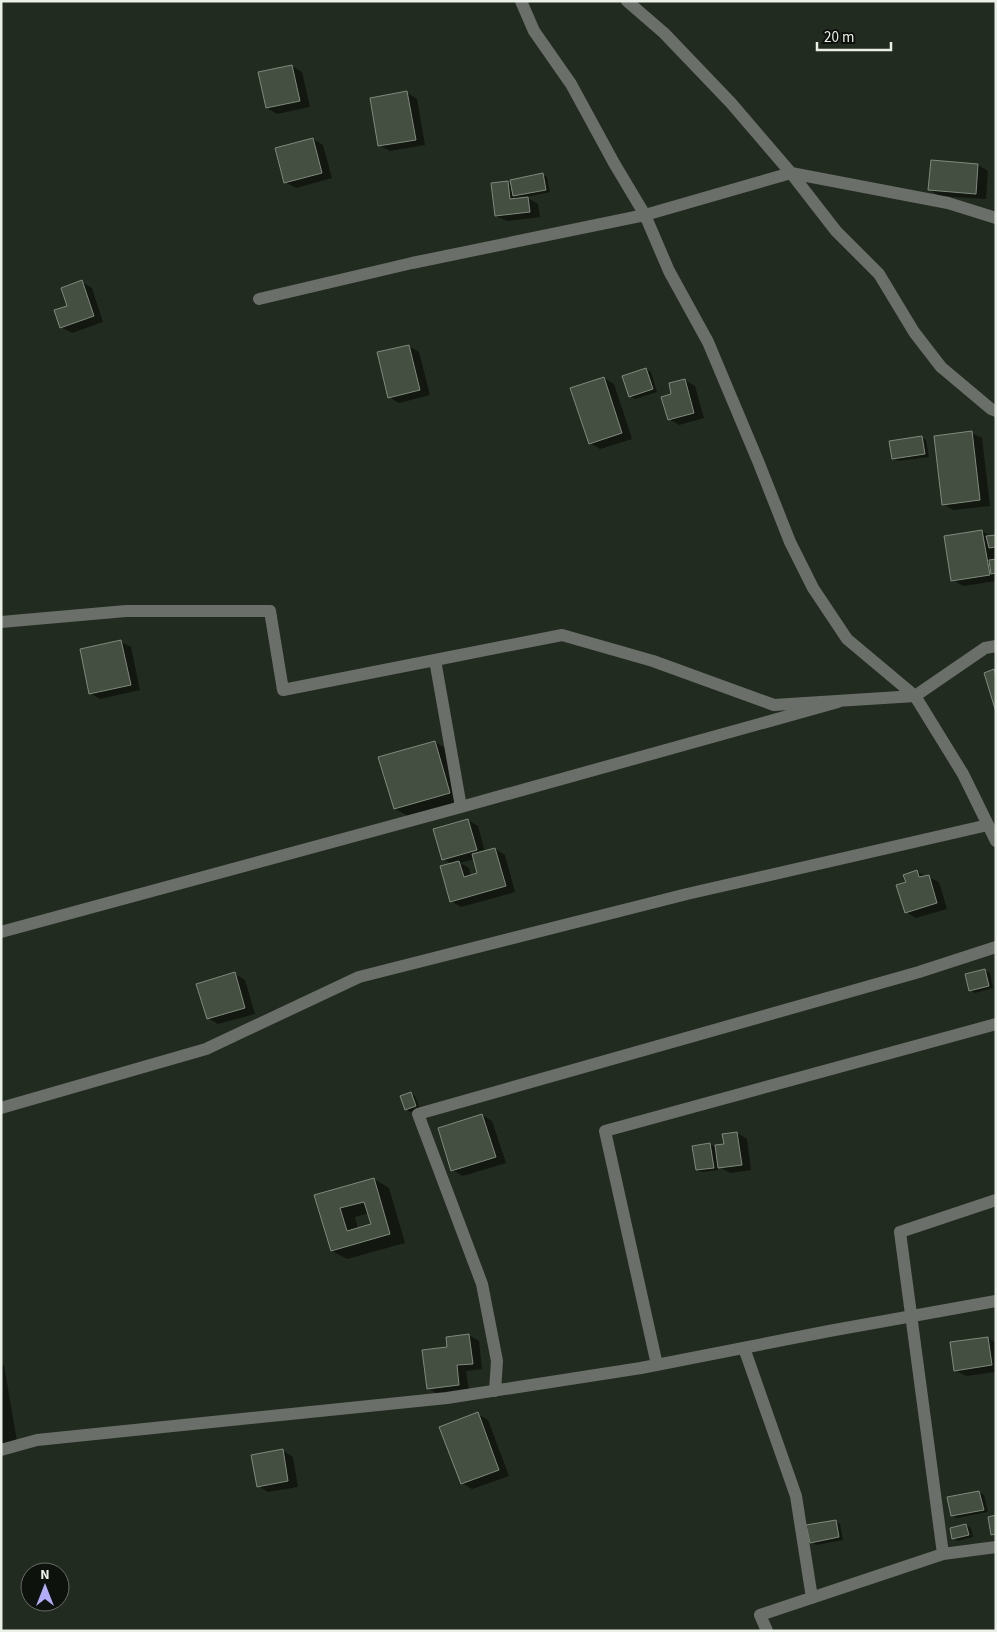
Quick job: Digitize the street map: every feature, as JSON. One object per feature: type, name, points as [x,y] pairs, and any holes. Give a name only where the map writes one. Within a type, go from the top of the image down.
[{"type":"street","points":[[521,1],[534,31],[571,84],[645,215],[669,271],[708,342],[790,542],[813,588],[847,639],[915,696],[962,774],[996,841]]},
{"type":"street","points":[[627,1],[664,33],[731,103],[791,173],[836,230],[879,274],[914,332],[941,367],[991,409],[996,410]]},
{"type":"street","points":[[259,299],[412,263],[645,215],[791,173],[948,203],[996,218]]},
{"type":"street","points":[[1,622],[126,611],[270,611],[283,690],[562,635],[653,661],[774,705],[915,696],[985,648],[996,646]]},
{"type":"street","points":[[435,660],[461,806]]},
{"type":"street","points":[[1,932],[838,702]]},
{"type":"street","points":[[1,1108],[206,1050],[359,977],[687,894],[988,825]]},
{"type":"street","points":[[495,1391],[497,1360],[482,1284],[418,1114],[919,972],[996,947]]},
{"type":"street","points":[[658,1365],[605,1131],[996,1024]]},
{"type":"street","points":[[944,1554],[900,1232],[996,1200]]},
{"type":"street","points":[[1,1450],[37,1440],[448,1398],[495,1391],[658,1365],[996,1301]]},
{"type":"street","points":[[744,1348],[796,1496],[812,1598]]},
{"type":"street","points":[[767,1631],[760,1615],[944,1554],[996,1547]]},
{"type":"building","points":[[292,65],[300,101],[266,108],[258,72]]},
{"type":"building","points":[[407,91],[416,140],[378,146],[370,98]]},
{"type":"building","points":[[313,138],[322,173],[284,183],[275,148]]},
{"type":"building","points":[[931,160],[978,164],[976,194],[928,190]]},
{"type":"building","points":[[543,173],[546,190],[513,196],[510,180]]},
{"type":"building","points":[[508,181],[510,199],[528,197],[530,212],[495,216],[491,183]]},
{"type":"building","points":[[82,280],[94,316],[60,328],[54,310],[67,306],[61,288]]},
{"type":"building","points":[[409,345],[420,390],[388,398],[377,352]]},
{"type":"building","points":[[646,368],[653,389],[629,397],[622,376]]},
{"type":"building","points":[[604,377],[622,433],[589,444],[570,388]]},
{"type":"building","points":[[685,379],[694,413],[668,420],[661,397],[671,394],[669,383]]},
{"type":"building","points":[[972,431],[980,500],[942,505],[934,436]]},
{"type":"building","points":[[922,436],[925,454],[892,459],[889,441]]},
{"type":"building","points":[[982,530],[990,575],[951,581],[944,536]]},
{"type":"building","points":[[996,535],[996,547],[989,548],[986,536]]},
{"type":"building","points":[[996,559],[996,573],[991,574],[989,560]]},
{"type":"building","points":[[121,640],[131,685],[89,694],[80,649]]},
{"type":"building","points":[[994,669],[996,677],[996,712],[984,673]]},
{"type":"building","points":[[435,741],[450,793],[394,809],[378,757]]},
{"type":"building","points":[[468,819],[477,850],[442,860],[433,829]]},
{"type":"building","points":[[495,848],[506,886],[450,902],[440,866],[459,861],[464,877],[477,873],[472,854]]},
{"type":"building","points":[[917,870],[919,877],[929,875],[937,903],[905,913],[896,885],[906,882],[903,875]]},
{"type":"building","points":[[985,969],[989,986],[969,991],[965,974]]},
{"type":"building","points":[[235,972],[245,1008],[207,1019],[196,984]]},
{"type":"building","points":[[411,1092],[416,1106],[405,1110],[400,1096]]},
{"type":"building","points":[[482,1114],[496,1157],[451,1171],[438,1128]]},
{"type":"building","points":[[737,1132],[742,1165],[718,1168],[715,1145],[724,1144],[722,1134]]},
{"type":"building","points":[[710,1143],[714,1168],[696,1170],[692,1146]]},
{"type":"building","points":[[374,1178],[390,1234],[331,1251],[314,1195]],"holes":[[[364,1202],[371,1224],[347,1231],[340,1208]]]},
{"type":"building","points":[[469,1334],[473,1364],[457,1365],[459,1385],[427,1389],[422,1350],[447,1347],[446,1337]]},
{"type":"building","points":[[988,1337],[992,1365],[954,1371],[950,1342]]},
{"type":"building","points":[[478,1412],[499,1470],[461,1484],[439,1427]]},
{"type":"building","points":[[283,1449],[288,1481],[257,1487],[251,1455]]},
{"type":"building","points":[[979,1491],[984,1510],[951,1516],[947,1497]]},
{"type":"building","points":[[996,1515],[996,1534],[991,1535],[988,1517]]},
{"type":"building","points":[[836,1520],[839,1537],[810,1543],[806,1525]]},
{"type":"building","points":[[966,1524],[969,1535],[952,1539],[950,1528]]}]
